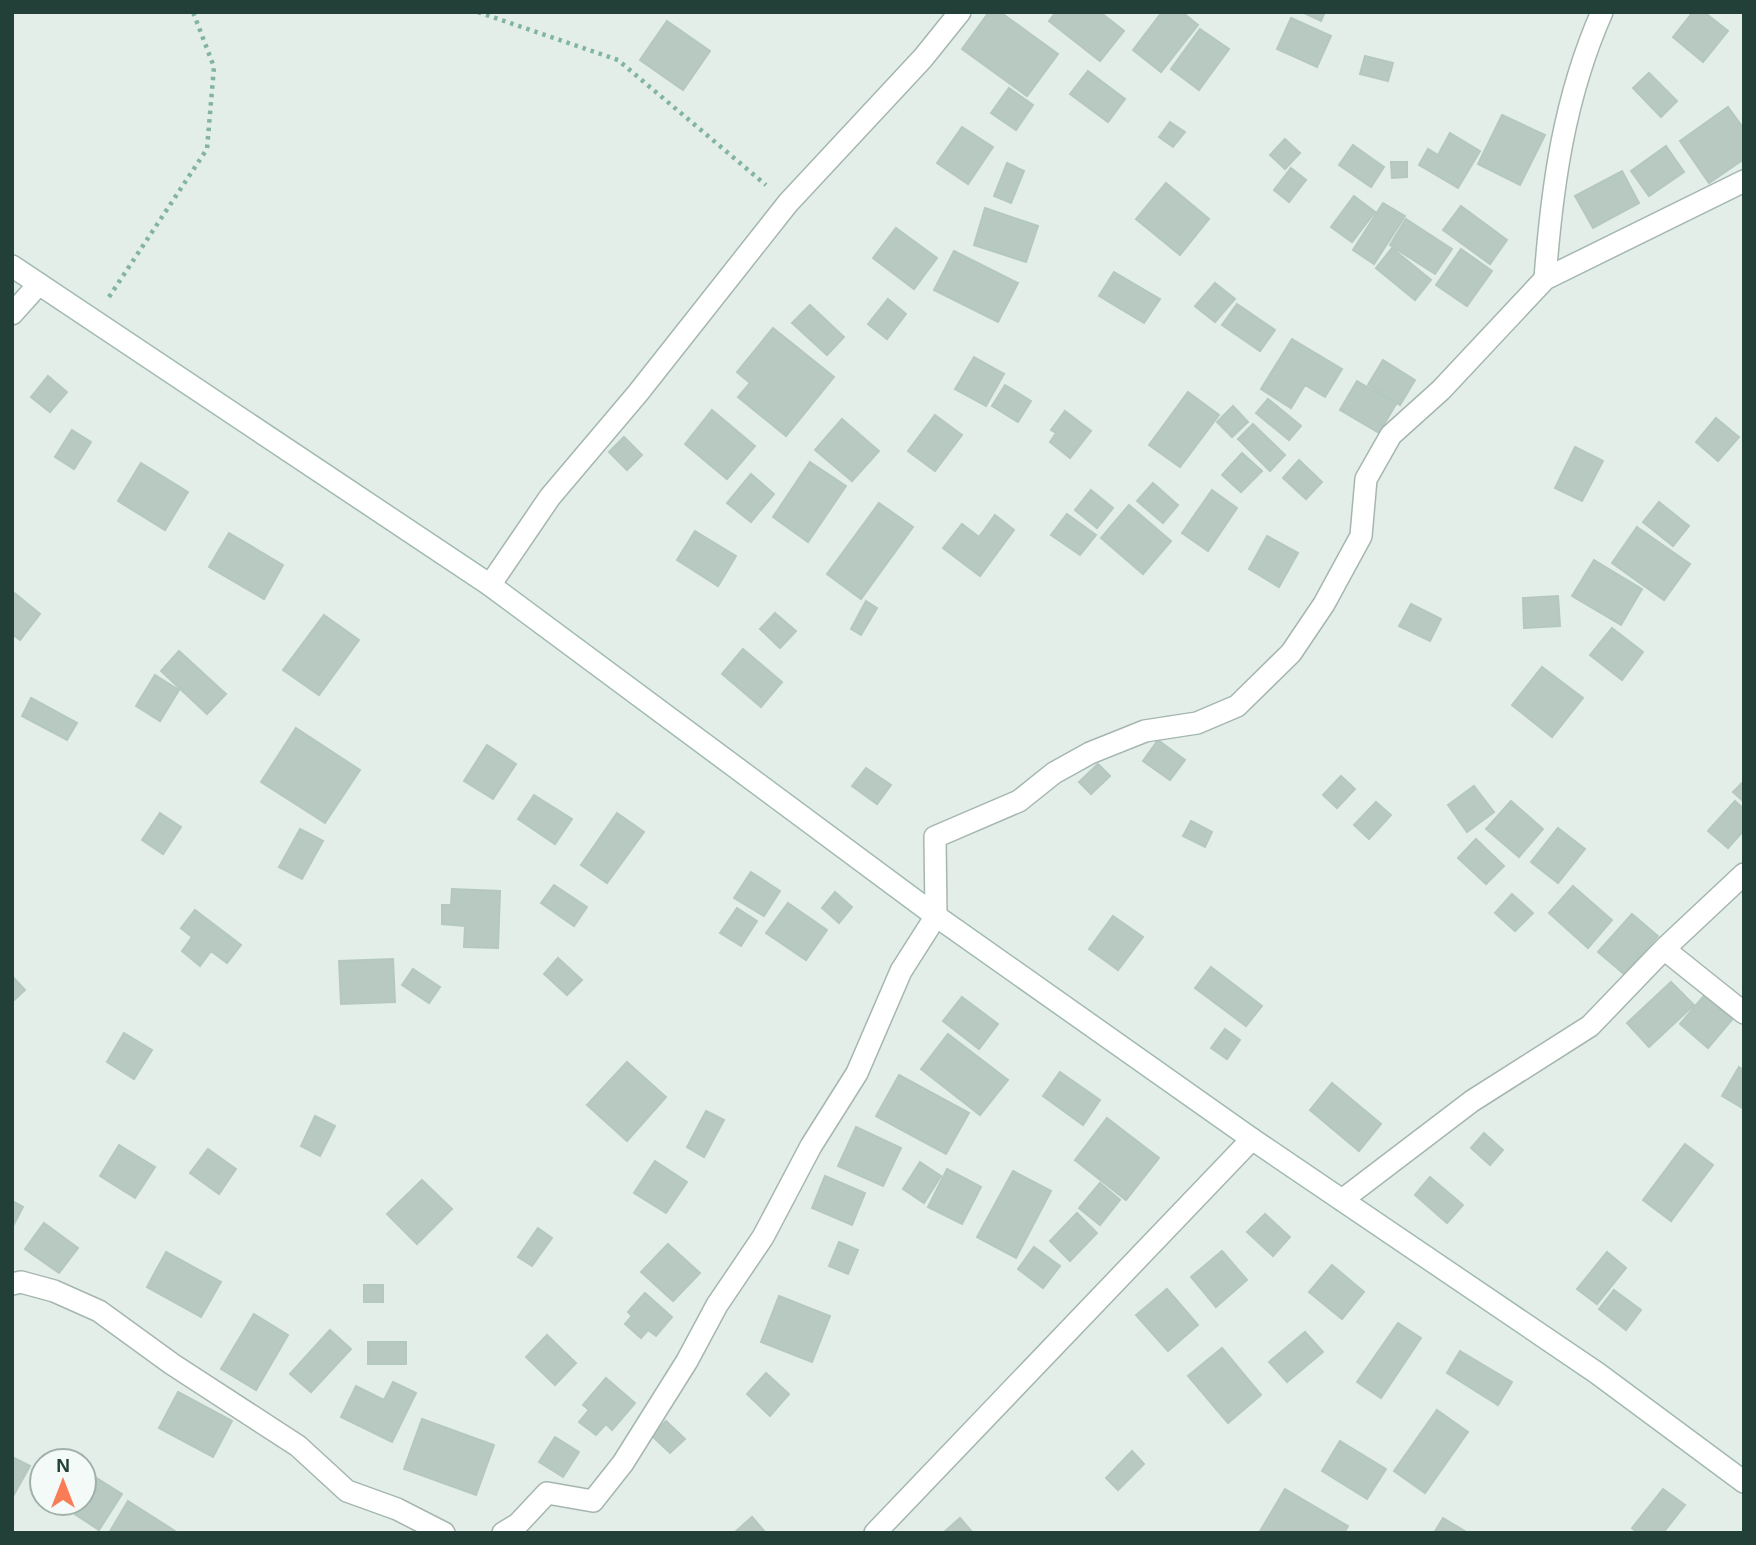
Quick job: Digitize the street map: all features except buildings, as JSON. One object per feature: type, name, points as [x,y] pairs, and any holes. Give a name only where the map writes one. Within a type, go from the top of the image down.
[{"type":"street","points":[[490,585],[550,497],[638,393],[788,203],[923,58],[960,12]]},
{"type":"street","points":[[1545,279],[1556,165],[1575,81],[1602,12]]},
{"type":"street","points":[[503,1533],[518,1524],[539,1498],[547,1493],[593,1501],[623,1463],[717,1305],[763,1237],[811,1146],[857,1073],[901,971],[936,915],[935,837],[1019,801],[1054,773],[1090,753],[1145,731],[1197,723],[1237,706],[1291,653],[1324,604],[1360,536],[1366,479],[1391,435],[1441,390],[1545,279],[1744,181]]},
{"type":"street","points":[[12,266],[490,585],[936,915],[1252,1139],[1597,1373],[1744,1482]]},
{"type":"street","points":[[12,314],[39,284]]},
{"type":"street","points":[[1342,1199],[1472,1101],[1590,1026],[1664,949],[1744,874]]},
{"type":"street","points":[[1664,949],[1744,1013]]},
{"type":"street","points":[[876,1533],[1252,1139]]},
{"type":"street","points":[[12,1284],[21,1282],[54,1291],[99,1311],[172,1364],[298,1446],[347,1491],[397,1509],[444,1533]]},
{"type":"path","points":[[93,321],[207,149],[214,67],[193,12]]},
{"type":"path","points":[[478,12],[618,60],[788,203]]}]
